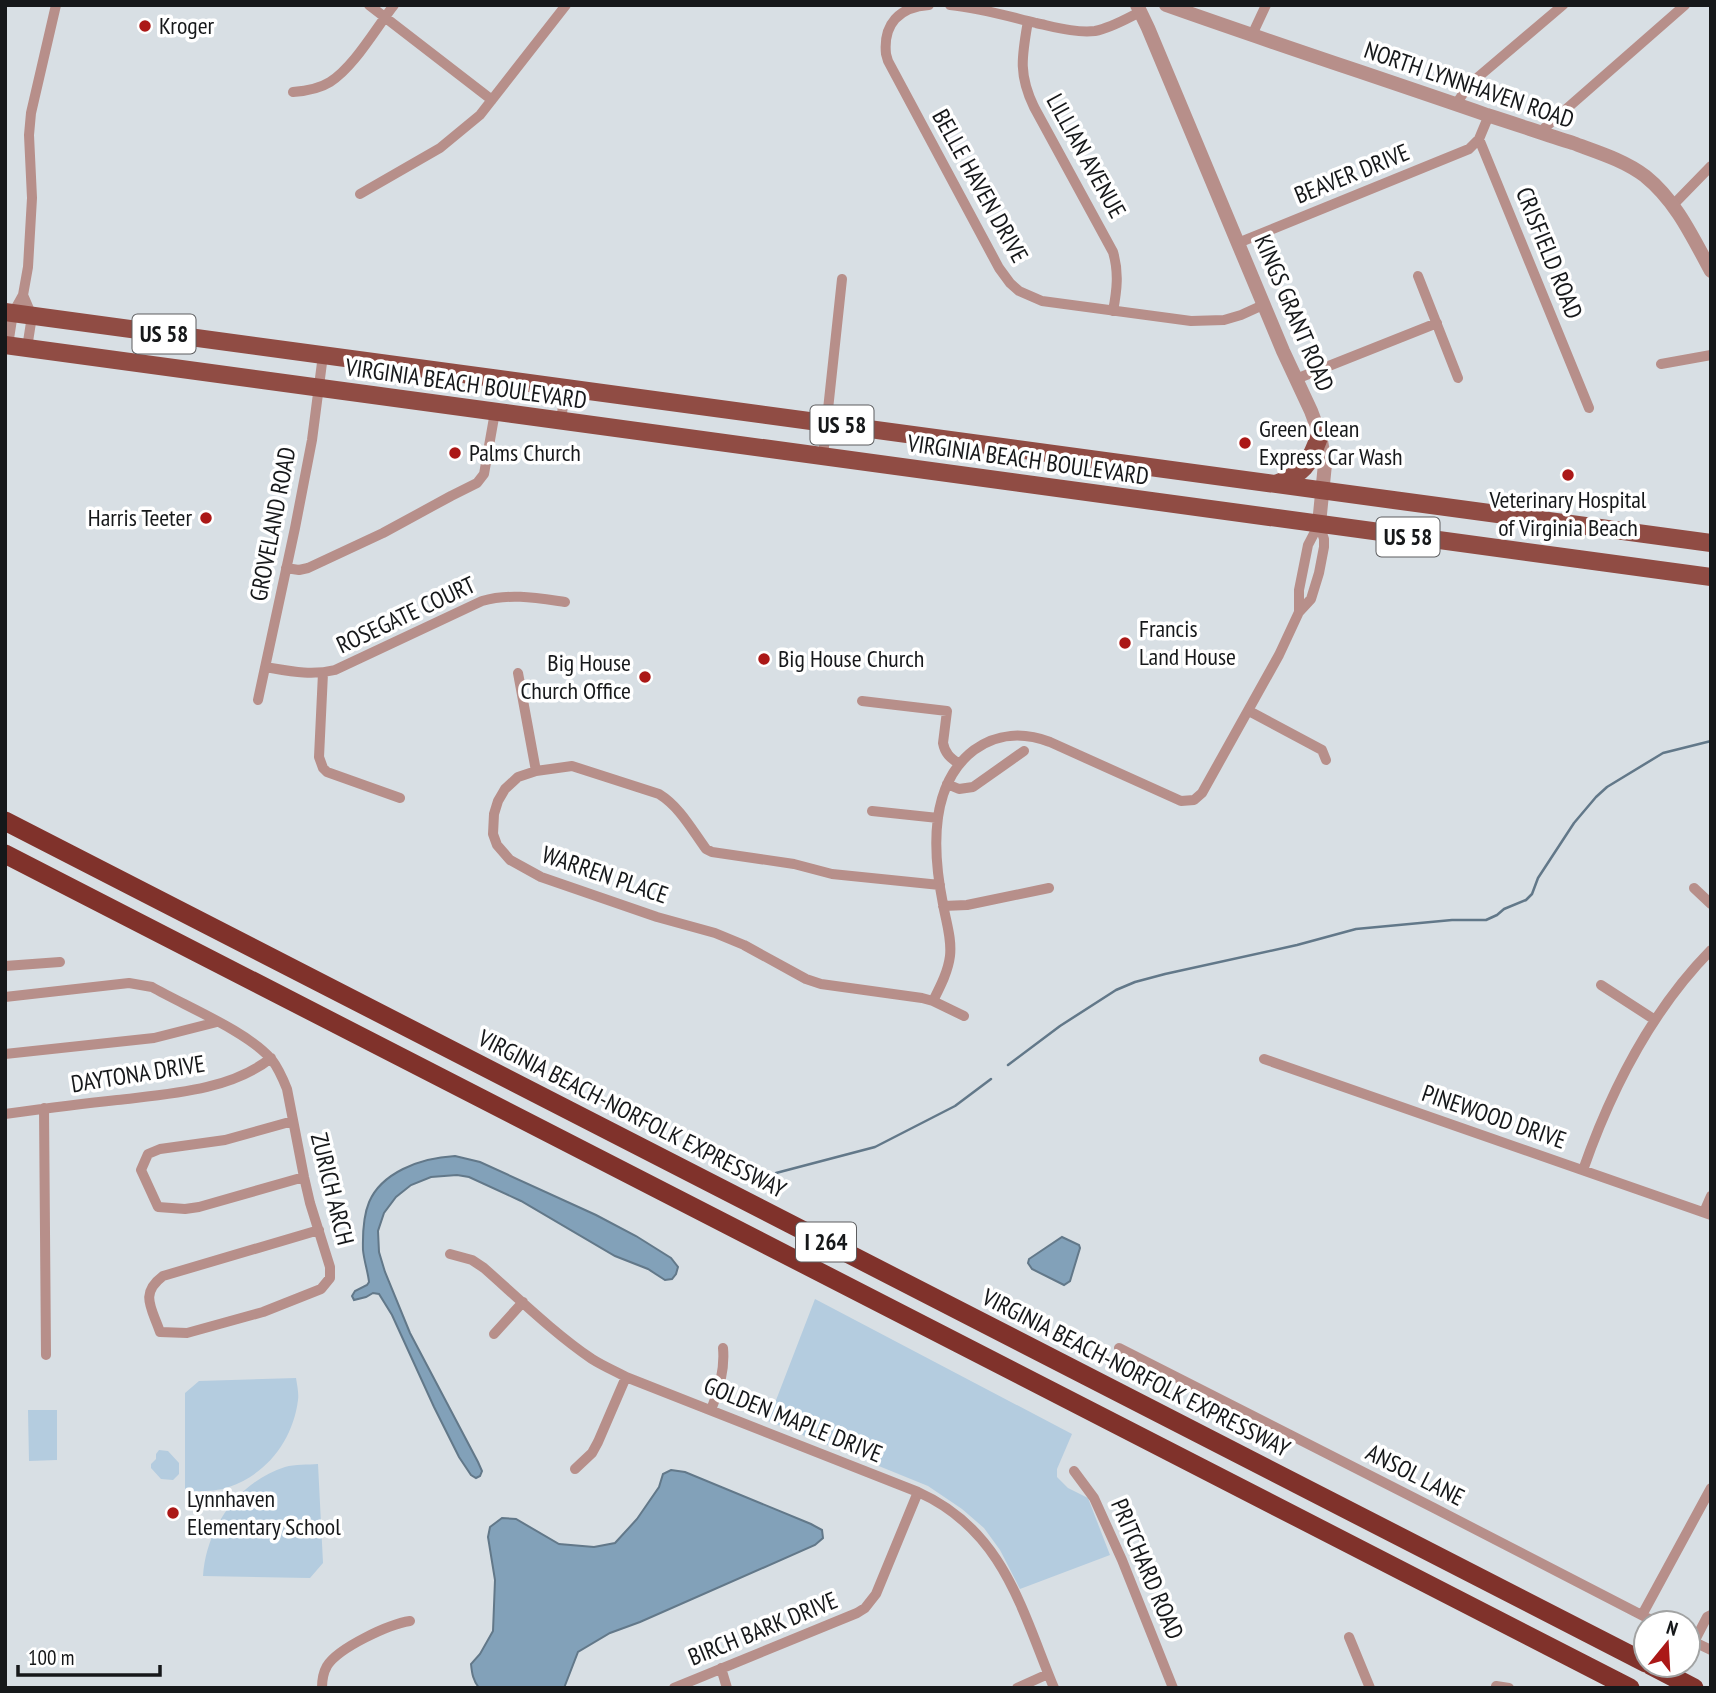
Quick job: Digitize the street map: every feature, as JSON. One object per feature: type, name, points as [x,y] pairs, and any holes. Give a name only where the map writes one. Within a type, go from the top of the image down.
[{"type":"highway","name":"VIRGINIA BEACH-NORFOLK EXPRESSWAY","points":[[5,821],[1632,1656]]},
{"type":"highway","name":"I 264","points":[[5,854],[1630,1688]]},
{"type":"highway","name":"VIRGINIA BEACH-NORFOLK EXPRESSWAY","points":[[1677,1679],[1694,1688]]},
{"type":"main road","name":"VIRGINIA BEACH BOULEVARD","points":[[9,313],[1711,543]]},
{"type":"main road","name":"VIRGINIA BEACH BOULEVARD","points":[[6,345],[1711,578]]},
{"type":"main road","points":[[1274,485],[1302,470],[1320,435]]},
{"type":"street","points":[[27,348],[32,316],[23,295],[31,227],[29,135],[31,113],[56,5]]},
{"type":"street","points":[[369,5],[492,100]]},
{"type":"street","points":[[293,92],[320,87],[337,77],[394,5]]},
{"type":"street","points":[[360,194],[440,148],[466,128],[492,100],[566,5]]},
{"type":"street","name":"BELLE HAVEN DRIVE","points":[[929,5],[914,7],[896,18],[886,34],[886,54],[999,268],[1010,283],[1030,297],[1042,301],[1191,321],[1213,321],[1241,315],[1263,305]]},
{"type":"street","points":[[950,5],[1064,29],[1096,30],[1112,26],[1138,9]]},
{"type":"street","name":"NORTH LYNNHAVEN ROAD","points":[[1166,5],[1595,151],[1624,164],[1642,174],[1673,205],[1711,271]]},
{"type":"street","points":[[1252,35],[1266,5]]},
{"type":"street","points":[[1456,104],[1477,78],[1563,5]]},
{"type":"street","points":[[1540,132],[1685,5]]},
{"type":"street","name":"KINGS GRANT ROAD","points":[[960,764],[968,755],[989,742],[1014,735],[1030,736],[1050,742],[1181,801],[1198,798],[1249,711],[1299,612],[1311,600],[1319,573],[1324,544],[1318,524],[1325,464],[1320,435],[1138,9]]},
{"type":"street","name":"LILLIAN AVENUE","points":[[1028,21],[1022,54],[1024,83],[1034,107],[1113,252],[1117,280],[1113,311]]},
{"type":"street","points":[[1479,139],[1489,115]]},
{"type":"street","name":"BEAVER DRIVE","points":[[1238,243],[1469,149],[1479,139]]},
{"type":"street","name":"CRISFIELD ROAD","points":[[1479,139],[1589,408]]},
{"type":"street","points":[[1673,205],[1711,166]]},
{"type":"street","points":[[1418,276],[1458,378]]},
{"type":"street","points":[[823,456],[842,279]]},
{"type":"street","points":[[6,345],[9,313],[23,295]]},
{"type":"street","points":[[1296,379],[1437,323]]},
{"type":"street","name":"GROVELAND ROAD","points":[[258,701],[312,440],[323,355]]},
{"type":"street","points":[[1661,364],[1711,355]]},
{"type":"street","points":[[561,422],[565,388]]},
{"type":"street","points":[[286,568],[308,568],[383,533],[477,483],[484,474],[495,412]]},
{"type":"street","points":[[1299,612],[1299,590],[1308,545],[1318,524]]},
{"type":"street","name":"ROSEGATE COURT","points":[[265,667],[307,674],[340,669],[494,597],[520,596],[565,602]]},
{"type":"street","points":[[323,673],[319,757],[323,768],[327,772],[400,797]]},
{"type":"street","points":[[518,673],[536,771]]},
{"type":"street","points":[[862,701],[947,711],[944,748],[950,757],[960,764],[947,784],[938,818],[937,860],[943,906],[949,926],[950,956],[933,1001]]},
{"type":"street","points":[[1249,711],[1322,750],[1326,760]]},
{"type":"street","points":[[947,784],[959,789],[973,787],[1024,751]]},
{"type":"street","name":"WARREN PLACE","points":[[940,885],[832,874],[794,864],[712,852],[706,849],[677,808],[659,794],[572,766],[536,771],[518,777],[505,789],[495,814],[493,828],[497,845],[510,860],[541,877],[657,917],[715,933],[806,979],[833,986],[933,1001],[964,1016]]},
{"type":"street","points":[[872,811],[938,818]]},
{"type":"street","points":[[1694,887],[1711,904]]},
{"type":"street","points":[[943,906],[967,905],[1049,888]]},
{"type":"street","points":[[1583,1170],[1607,1106],[1655,1020],[1711,950]]},
{"type":"street","points":[[5,966],[60,962]]},
{"type":"street","points":[[5,997],[129,983],[141,984],[152,987],[217,1021],[252,1042],[271,1058]]},
{"type":"street","points":[[1601,985],[1655,1020]]},
{"type":"street","points":[[5,1054],[154,1038],[217,1021]]},
{"type":"street","name":"DAYTONA DRIVE","points":[[5,1114],[201,1087],[242,1076],[271,1058]]},
{"type":"street","name":"ZURICH ARCH","points":[[271,1058],[287,1089],[304,1177],[331,1271],[330,1278],[321,1289],[263,1312],[202,1329],[160,1332],[148,1298],[152,1284],[163,1276],[319,1230]]},
{"type":"street","name":"PINEWOOD DRIVE","points":[[1264,1059],[1707,1213]]},
{"type":"street","points":[[44,1108],[46,1355]]},
{"type":"street","points":[[293,1121],[225,1140],[160,1149],[148,1154],[141,1170],[158,1206],[185,1209],[304,1177]]},
{"type":"street","points":[[1707,1213],[1711,1196]]},
{"type":"street","name":"GOLDEN MAPLE DRIVE","points":[[450,1254],[484,1268],[591,1358],[626,1377],[918,1492],[951,1510],[977,1533],[1001,1565],[1054,1688]]},
{"type":"street","points":[[494,1334],[523,1302]]},
{"type":"street","points":[[711,1410],[723,1375],[723,1348]]},
{"type":"street","name":"ANSOL LANE","points":[[1119,1348],[1632,1610]]},
{"type":"street","points":[[575,1469],[592,1453],[626,1377]]},
{"type":"street","name":"PRITCHARD ROAD","points":[[1074,1471],[1094,1498],[1173,1688]]},
{"type":"street","points":[[1645,1609],[1711,1488]]},
{"type":"street","name":"BIRCH BARK DRIVE","points":[[674,1688],[865,1608],[876,1594],[918,1492]]},
{"type":"street","points":[[322,1688],[326,1667],[338,1654],[380,1630],[410,1621]]},
{"type":"street","points":[[1349,1637],[1370,1688]]},
{"type":"street","points":[[721,1668],[727,1688]]},
{"type":"street","points":[[1017,1688],[1048,1674]]},
{"type":"street","points":[[1496,1686],[1508,1688]]},
{"type":"shaded area","points":[[455,1156],[480,1162],[596,1215],[671,1258],[678,1267],[672,1279],[665,1280],[648,1269],[615,1256],[521,1201],[469,1177],[431,1177],[411,1185],[396,1197],[384,1213],[378,1231],[379,1252],[410,1333],[482,1471],[476,1478],[459,1457],[392,1315],[379,1294],[373,1293],[354,1300],[352,1296],[369,1282],[363,1236],[366,1212],[374,1193],[391,1176],[410,1166]]},
{"type":"shaded area","points":[[1062,1237],[1080,1248],[1070,1281],[1064,1285],[1032,1269],[1028,1263],[1029,1259]]},
{"type":"shaded area","points":[[815,1299],[1072,1434],[1057,1469],[1057,1477],[1068,1488],[1088,1498],[1110,1555],[1020,1589],[1000,1550],[984,1528],[928,1486],[768,1421]]},
{"type":"shaded area","points":[[296,1378],[298,1400],[295,1415],[276,1454],[255,1474],[229,1487],[185,1491],[185,1393],[199,1381]]},
{"type":"shaded area","points":[[28,1410],[57,1410],[57,1460],[29,1461]]},
{"type":"shaded area","points":[[159,1450],[168,1451],[179,1463],[179,1474],[173,1480],[161,1479],[151,1468]]},
{"type":"shaded area","points":[[318,1464],[323,1563],[310,1578],[203,1576],[210,1541],[218,1524],[239,1495],[268,1474],[285,1467]]},
{"type":"shaded area","points":[[671,1470],[685,1472],[811,1524],[822,1530],[823,1538],[815,1545],[610,1633],[578,1652],[564,1688],[479,1688],[473,1677],[471,1664],[493,1631],[495,1580],[488,1537],[490,1527],[502,1518],[516,1519],[559,1544],[594,1547],[615,1543],[637,1519],[659,1487],[663,1474]]},
{"type":"waterway","points":[[1008,1065],[1060,1026],[1116,990],[1135,982],[1356,929],[1452,920],[1486,920],[1497,915],[1532,894],[1538,878],[1574,823],[1607,787],[1663,753],[1711,741]]},
{"type":"waterway","points":[[776,1173],[875,1147],[955,1106],[991,1079]]},
{"type":"place","name":"Kroger","points":[[145,26]]},
{"type":"place","name":"Green Clean Express Car Wash","points":[[1245,443]]},
{"type":"place","name":"Palms Church","points":[[455,453]]},
{"type":"place","name":"Veterinary Hospital of Virginia Beach","points":[[1568,475]]},
{"type":"place","name":"Harris Teeter","points":[[206,518]]},
{"type":"place","name":"Francis Land House","points":[[1125,643]]},
{"type":"place","name":"Big House Church","points":[[764,659]]},
{"type":"place","name":"Big House Church Office","points":[[645,677]]},
{"type":"place","name":"Lynnhaven Elementary School","points":[[173,1513]]}]
